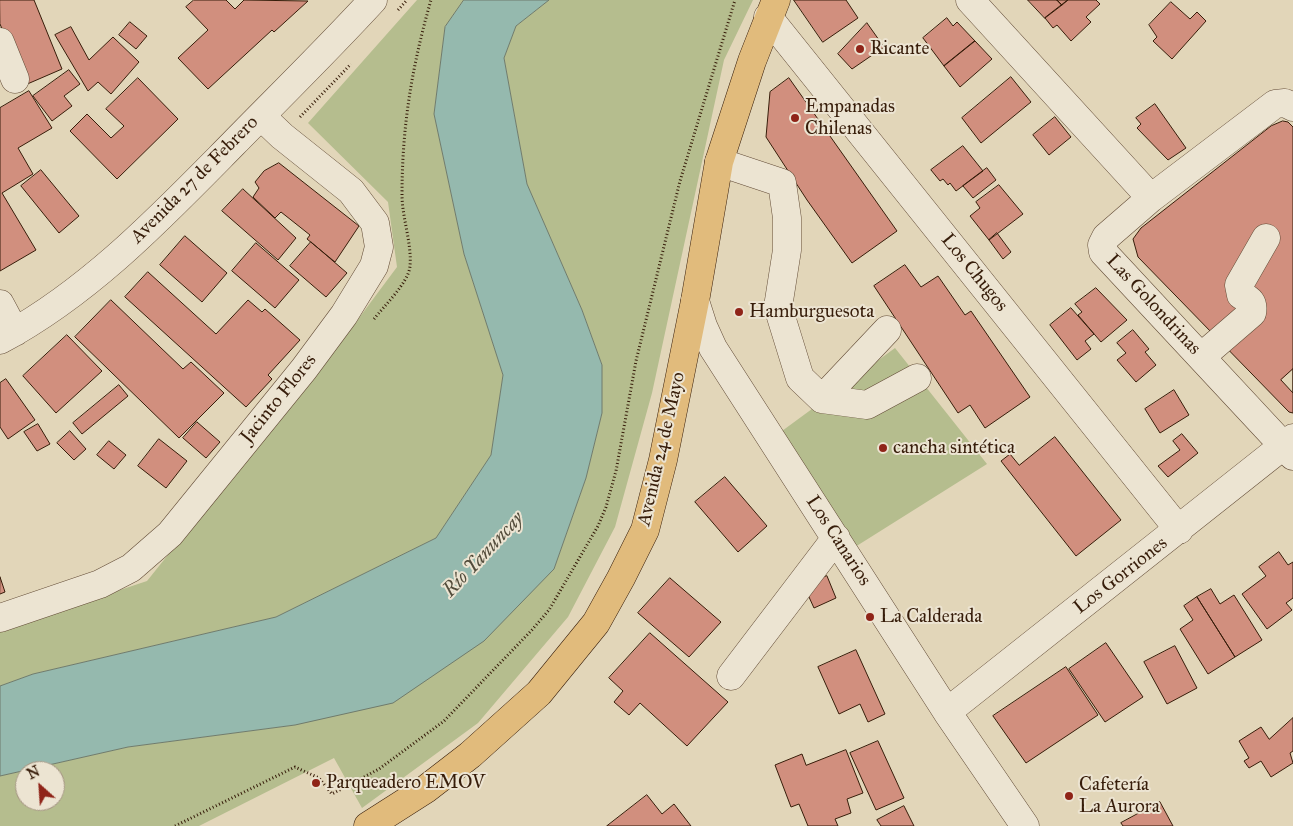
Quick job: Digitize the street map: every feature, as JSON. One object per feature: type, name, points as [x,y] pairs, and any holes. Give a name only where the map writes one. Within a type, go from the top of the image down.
[{"type":"main road","name":"Avenida 24 de Mayo","points":[[368,826],[426,789],[506,724],[539,693],[596,623],[622,578],[645,530],[663,460],[695,301],[719,162],[772,8]]},
{"type":"street","points":[[970,0],[1151,198],[1274,104],[1285,103],[1293,107]]},
{"type":"street","name":"Avenida 27 de Febrero","points":[[7,336],[64,300],[101,271],[179,199],[261,116],[363,4]]},
{"type":"street","name":"Los Chugos","points":[[772,8],[1179,530]]},
{"type":"street","points":[[0,42],[15,79]]},
{"type":"street","name":"Jacinto Flores","points":[[0,618],[100,584],[131,568],[170,534],[304,369],[344,315],[374,266],[379,247],[375,223],[352,191],[282,136],[261,116]]},
{"type":"street","points":[[719,162],[782,183],[787,218],[787,250],[778,307],[800,378],[822,399],[867,405],[918,378]]},
{"type":"street","name":"Las Golondrinas","points":[[1151,198],[1106,237],[1102,245],[1103,252],[1201,357],[1290,447]]},
{"type":"street","points":[[1201,357],[1252,313],[1253,306],[1251,301],[1241,296],[1239,285],[1266,238]]},
{"type":"street","name":"Los Canarios","points":[[695,301],[713,348],[947,712],[1025,826]]},
{"type":"street","points":[[0,304],[7,336]]},
{"type":"street","points":[[822,399],[887,330]]},
{"type":"street","name":"Los Canarios","points":[[682,367],[705,359],[720,366],[734,380]]},
{"type":"street","name":"Los Gorriones","points":[[947,712],[1179,530],[1290,447]]},
{"type":"street","points":[[731,676],[836,538]]},
{"type":"path","points":[[175,826],[295,767],[319,778],[332,794],[378,769],[444,721],[549,610],[598,526],[606,507],[616,471],[636,361],[680,181],[735,0]]},
{"type":"green space","points":[[417,0],[464,0],[445,27],[434,114],[464,254],[503,375],[491,455],[436,538],[276,617],[33,674],[0,686],[0,630],[147,581],[241,464],[309,385],[397,267],[388,202],[308,123]]},
{"type":"green space","points":[[549,0],[753,0],[724,60],[652,393],[615,527],[568,617],[478,723],[362,808],[334,758],[199,826],[0,826],[0,776],[15,773],[15,811],[65,811],[65,761],[128,747],[295,725],[554,569],[586,478],[602,413],[602,365],[582,310],[527,184],[504,58],[516,26]]},
{"type":"green space","name":"cancha sintética","points":[[895,348],[987,464],[855,547],[782,431]]},
{"type":"water","name":"Río Yanuncay","points":[[464,0],[549,0],[516,26],[504,58],[527,184],[582,310],[602,365],[602,413],[586,478],[554,569],[484,641],[393,703],[295,725],[128,747],[65,761],[15,761],[15,773],[0,776],[0,686],[33,674],[276,617],[436,538],[491,455],[503,375],[464,254],[434,114],[445,27]]},
{"type":"building","points":[[0,0],[34,0],[62,69],[25,85],[0,24]]},
{"type":"building","points":[[194,0],[226,0],[235,9],[244,0],[308,1],[274,32],[272,30],[208,89],[178,58],[208,30],[186,7]]},
{"type":"building","points":[[794,0],[846,0],[858,18],[823,42]]},
{"type":"building","points":[[1028,0],[1057,0],[1062,5],[1045,18]]},
{"type":"building","points":[[1057,0],[1068,0],[1062,5]]},
{"type":"building","points":[[1068,0],[1096,0],[1100,4],[1086,17],[1091,22],[1071,41],[1057,25],[1053,28],[1045,18]]},
{"type":"building","points":[[1171,2],[1190,19],[1197,12],[1206,21],[1172,59],[1153,41],[1157,37],[1149,25]]},
{"type":"building","points":[[947,18],[953,26],[957,22],[975,41],[944,66],[923,38]]},
{"type":"building","points":[[130,22],[147,36],[136,49],[119,35]]},
{"type":"building","points":[[867,23],[884,47],[852,69],[838,54]]},
{"type":"building","points":[[71,27],[89,60],[113,37],[139,62],[111,94],[98,82],[88,91],[55,35]]},
{"type":"building","points":[[975,41],[992,59],[960,87],[944,66]]},
{"type":"building","points":[[69,70],[80,84],[64,96],[72,106],[52,121],[33,96]]},
{"type":"building","points":[[1011,77],[1031,102],[981,143],[962,118]]},
{"type":"building","points":[[138,78],[178,119],[117,179],[70,131],[87,114],[111,138],[124,126],[106,109]]},
{"type":"building","points":[[789,78],[897,231],[852,263],[807,200],[766,137],[770,92]]},
{"type":"building","points":[[29,91],[52,128],[18,148],[33,174],[2,193],[36,250],[0,271],[0,108]]},
{"type":"building","points":[[1155,104],[1186,148],[1168,160],[1137,128],[1141,124],[1136,118]]},
{"type":"building","points":[[1055,117],[1071,137],[1049,155],[1033,135]]},
{"type":"building","points":[[1283,121],[1288,122],[1293,127],[1293,413],[1289,412],[1138,257],[1133,239],[1141,228],[1271,126]]},
{"type":"building","points":[[963,146],[983,171],[956,191],[950,183],[948,185],[943,179],[940,181],[931,170]]},
{"type":"building","points":[[279,163],[359,226],[335,262],[307,239],[310,235],[281,212],[275,218],[253,197],[259,188],[255,182],[264,171]]},
{"type":"building","points":[[987,168],[996,180],[973,198],[963,186]]},
{"type":"building","points":[[41,170],[79,216],[59,233],[21,186]]},
{"type":"building","points":[[999,185],[1023,214],[989,240],[970,216],[980,208],[976,202]]},
{"type":"building","points":[[243,189],[296,238],[278,260],[222,211]]},
{"type":"building","points":[[997,233],[1011,252],[1003,259],[989,240]]},
{"type":"building","points":[[185,236],[227,273],[202,302],[160,265]]},
{"type":"building","points":[[311,242],[347,273],[326,297],[290,266]]},
{"type":"building","points":[[256,243],[299,280],[275,308],[232,271]]},
{"type":"building","points":[[905,265],[921,287],[938,276],[965,315],[971,311],[1030,397],[985,428],[970,405],[958,413],[874,286]]},
{"type":"building","points":[[148,272],[216,334],[248,300],[262,312],[265,309],[300,340],[268,375],[272,379],[246,407],[125,297]]},
{"type":"building","points":[[1096,288],[1127,320],[1101,342],[1078,315],[1082,312],[1075,304]]},
{"type":"building","points":[[111,300],[183,369],[191,362],[224,393],[179,438],[75,337]]},
{"type":"building","points":[[1071,308],[1094,334],[1085,341],[1091,349],[1077,360],[1050,325]]},
{"type":"building","points":[[1133,330],[1149,349],[1145,352],[1156,365],[1136,382],[1117,360],[1126,353],[1117,343]]},
{"type":"building","points":[[67,335],[102,371],[56,413],[23,376]]},
{"type":"building","points":[[1293,369],[1293,393],[1281,380]]},
{"type":"building","points":[[6,379],[35,420],[8,439],[0,427],[0,383]]},
{"type":"building","points":[[119,385],[128,396],[82,434],[73,423]]},
{"type":"building","points":[[1174,390],[1189,415],[1160,433],[1145,409]]},
{"type":"building","points":[[197,422],[220,442],[206,458],[183,438]]},
{"type":"building","points":[[38,424],[50,444],[37,451],[24,432]]},
{"type":"building","points":[[70,431],[86,449],[74,460],[57,443]]},
{"type":"building","points":[[1182,434],[1198,453],[1168,477],[1158,466],[1180,450],[1173,441]]},
{"type":"building","points":[[1055,437],[1121,520],[1076,556],[1001,461],[1010,454],[1019,465]]},
{"type":"building","points":[[159,439],[187,461],[166,488],[138,466]]},
{"type":"building","points":[[109,441],[126,455],[114,469],[97,455]]},
{"type":"building","points":[[725,477],[767,526],[738,552],[695,502]]},
{"type":"building","points":[[1279,552],[1288,565],[1293,562],[1293,598],[1286,603],[1292,610],[1267,629],[1242,594],[1266,576],[1259,567]]},
{"type":"building","points":[[827,576],[836,598],[814,608],[804,586]]},
{"type":"building","points":[[0,577],[5,592],[0,594]]},
{"type":"building","points":[[670,578],[721,622],[689,657],[638,613]]},
{"type":"building","points":[[1211,589],[1220,604],[1234,595],[1262,640],[1235,657],[1197,597]]},
{"type":"building","points":[[1197,597],[1235,657],[1208,674],[1180,629],[1193,620],[1184,606]]},
{"type":"building","points":[[650,633],[728,702],[687,746],[640,703],[629,715],[614,702],[623,691],[609,678]]},
{"type":"building","points":[[1106,643],[1143,697],[1105,722],[1069,669]]},
{"type":"building","points":[[1175,646],[1197,688],[1167,704],[1144,662]]},
{"type":"building","points":[[856,650],[885,714],[868,722],[860,704],[839,714],[818,667]]},
{"type":"building","points":[[1066,667],[1098,715],[1026,763],[993,716]]},
{"type":"building","points":[[1293,718],[1293,751],[1290,753],[1293,763],[1271,777],[1261,761],[1249,768],[1244,761],[1249,758],[1239,741],[1261,727],[1269,739]]},
{"type":"building","points":[[878,741],[904,798],[876,810],[850,753]]},
{"type":"building","points":[[846,750],[863,793],[847,799],[851,813],[835,819],[838,826],[808,826],[799,804],[791,807],[775,765],[802,754],[806,765]]},
{"type":"building","points":[[647,795],[662,814],[674,804],[691,826],[607,826]]},
{"type":"building","points":[[1160,802],[1173,826],[1123,826],[1121,823]]},
{"type":"building","points":[[904,806],[914,826],[881,826],[877,820]]},
{"type":"place","name":"Ricante","points":[[860,49]]},
{"type":"place","name":"Empanadas Chilenas","points":[[795,118]]},
{"type":"place","name":"Hamburguesota","points":[[739,312]]},
{"type":"place","name":"cancha sintética","points":[[883,448]]},
{"type":"place","name":"La Calderada","points":[[870,617]]},
{"type":"place","name":"Parqueadero EMOV","points":[[316,783]]},
{"type":"place","name":"Cafetería La Aurora","points":[[1069,796]]}]
